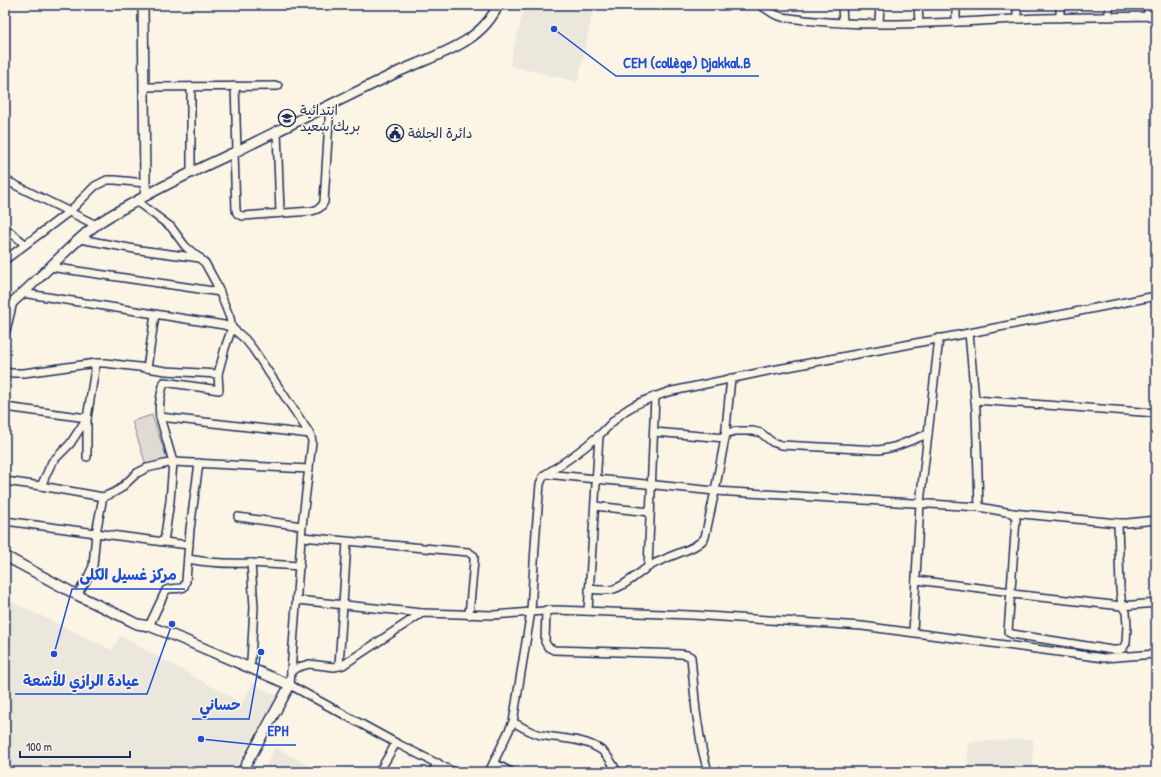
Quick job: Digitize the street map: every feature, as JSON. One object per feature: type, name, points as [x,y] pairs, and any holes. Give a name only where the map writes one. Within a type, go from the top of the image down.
[{"type":"street","points":[[143,5],[146,195]]},
{"type":"street","points":[[5,309],[96,225],[146,195],[330,105],[465,42],[487,23],[498,5]]},
{"type":"street","points":[[760,5],[774,14],[782,16],[842,23],[918,23],[1156,16]]},
{"type":"street","points":[[842,5],[842,23]]},
{"type":"street","points":[[880,5],[880,23]]},
{"type":"street","points":[[918,5],[918,23]]},
{"type":"street","points":[[956,5],[956,22]]},
{"type":"street","points":[[1017,5],[1017,19]]},
{"type":"street","points":[[1060,5],[1060,18]]},
{"type":"street","points":[[1109,5],[1110,17]]},
{"type":"street","points":[[1148,5],[1148,16]]},
{"type":"street","points":[[235,86],[237,213],[243,216],[312,211],[322,206],[324,202],[330,105]]},
{"type":"street","points":[[144,87],[278,86]]},
{"type":"street","points":[[191,87],[191,173]]},
{"type":"street","points":[[277,131],[280,213]]},
{"type":"street","points":[[5,180],[96,225]]},
{"type":"street","points":[[5,260],[70,211],[95,186],[107,180],[145,183]]},
{"type":"street","points":[[136,201],[171,227],[185,246],[208,266],[220,292],[230,318],[232,328],[218,374],[219,390],[164,382]]},
{"type":"street","points":[[5,228],[26,244]]},
{"type":"street","points":[[80,239],[140,250],[200,258]]},
{"type":"street","points":[[50,267],[220,292]]},
{"type":"street","points":[[22,293],[155,315],[214,323],[232,328],[245,339],[253,349],[310,434],[312,442],[302,526],[290,685],[242,772]]},
{"type":"street","points":[[489,772],[513,722],[531,611],[540,484],[546,474],[599,436],[617,417],[628,409],[655,396],[668,392],[731,378],[1156,296]]},
{"type":"street","points":[[5,335],[13,302]]},
{"type":"street","points":[[147,368],[155,315]]},
{"type":"street","points":[[969,333],[976,411],[979,507]]},
{"type":"street","points":[[913,632],[920,503],[939,338]]},
{"type":"street","points":[[5,372],[24,373],[105,362],[166,371],[218,374]]},
{"type":"street","points":[[87,457],[87,418],[96,363]]},
{"type":"street","points":[[164,542],[170,500],[173,462],[160,417],[159,405],[166,371]]},
{"type":"street","points":[[589,589],[614,589],[648,567],[696,545],[703,540],[705,537],[715,491],[725,436],[731,378]]},
{"type":"street","points":[[648,567],[655,396]]},
{"type":"street","points":[[975,400],[1156,413]]},
{"type":"street","points":[[5,407],[87,418]]},
{"type":"street","points":[[160,417],[310,434]]},
{"type":"street","points":[[41,486],[52,462],[70,444],[87,418]]},
{"type":"street","points":[[654,432],[725,436],[735,431],[753,430],[761,433],[772,442],[781,445],[879,450],[894,447],[928,434]]},
{"type":"street","points":[[588,611],[599,436]]},
{"type":"street","points":[[5,481],[103,497],[113,494],[147,468],[173,462],[309,469]]},
{"type":"street","points":[[149,626],[166,590],[170,588],[184,587],[186,581],[199,463]]},
{"type":"street","points":[[546,474],[715,491],[979,507],[1012,513],[1127,524],[1156,520]]},
{"type":"street","points":[[77,595],[93,566],[96,533],[103,497]]},
{"type":"street","points":[[595,506],[650,512]]},
{"type":"street","points":[[1012,513],[1016,519],[1012,593],[1008,632],[1012,634],[1112,650],[1124,648],[1126,643],[1127,625],[1126,612],[1122,606],[1120,589],[1118,523]]},
{"type":"street","points":[[238,517],[302,526]]},
{"type":"street","points":[[5,521],[189,545]]},
{"type":"street","points":[[302,537],[468,552],[474,556],[469,615]]},
{"type":"street","points":[[339,666],[347,542]]},
{"type":"street","points":[[5,556],[77,595],[137,624],[149,626],[182,639],[290,685],[396,743],[454,772]]},
{"type":"street","points":[[188,559],[215,563],[251,563],[300,566]]},
{"type":"street","points":[[248,668],[252,661],[254,607],[251,563]]},
{"type":"street","points":[[916,580],[1122,606],[1156,603]]},
{"type":"street","points":[[296,600],[422,613],[469,615],[494,615],[546,610],[690,615],[862,626],[1104,658],[1156,654]]},
{"type":"street","points":[[546,610],[545,642],[548,647],[554,650],[680,654],[691,657],[696,711],[702,749],[708,772]]},
{"type":"street","points":[[291,671],[309,664],[334,667],[343,665],[422,613]]},
{"type":"street","points":[[513,722],[531,732],[540,735],[579,741],[593,746],[601,750],[610,760],[617,772]]},
{"type":"street","points":[[379,772],[396,743]]},
{"type":"street","points":[[432,772],[438,763]]},
{"type":"street","points":[[494,763],[512,772]]},
{"type":"shaded area","points":[[525,5],[594,5],[578,82],[510,66]]},
{"type":"shaded area","points":[[152,415],[167,459],[146,465],[132,421]]},
{"type":"shaded area","points":[[6,599],[112,650],[120,636],[242,703],[253,683],[277,696],[233,772],[5,772]]},
{"type":"shaded area","points":[[1033,739],[1033,772],[968,772],[968,742]]},
{"type":"shaded area","points":[[275,747],[320,772],[263,772]]},
{"type":"place","name":"CEM (collège) Djakkal.B","points":[[554,29]]},
{"type":"place","name":"ابتدائية بريك سعيد","points":[[287,118]]},
{"type":"place","name":"دائرة الجلفة","points":[[395,133]]},
{"type":"place","name":"عيادة الرازي للأشعة","points":[[172,624]]},
{"type":"place","name":"حساني","points":[[261,652]]},
{"type":"place","name":"مركز غسيل الكلى","points":[[54,654]]},
{"type":"place","name":"EPH","points":[[201,739]]}]
